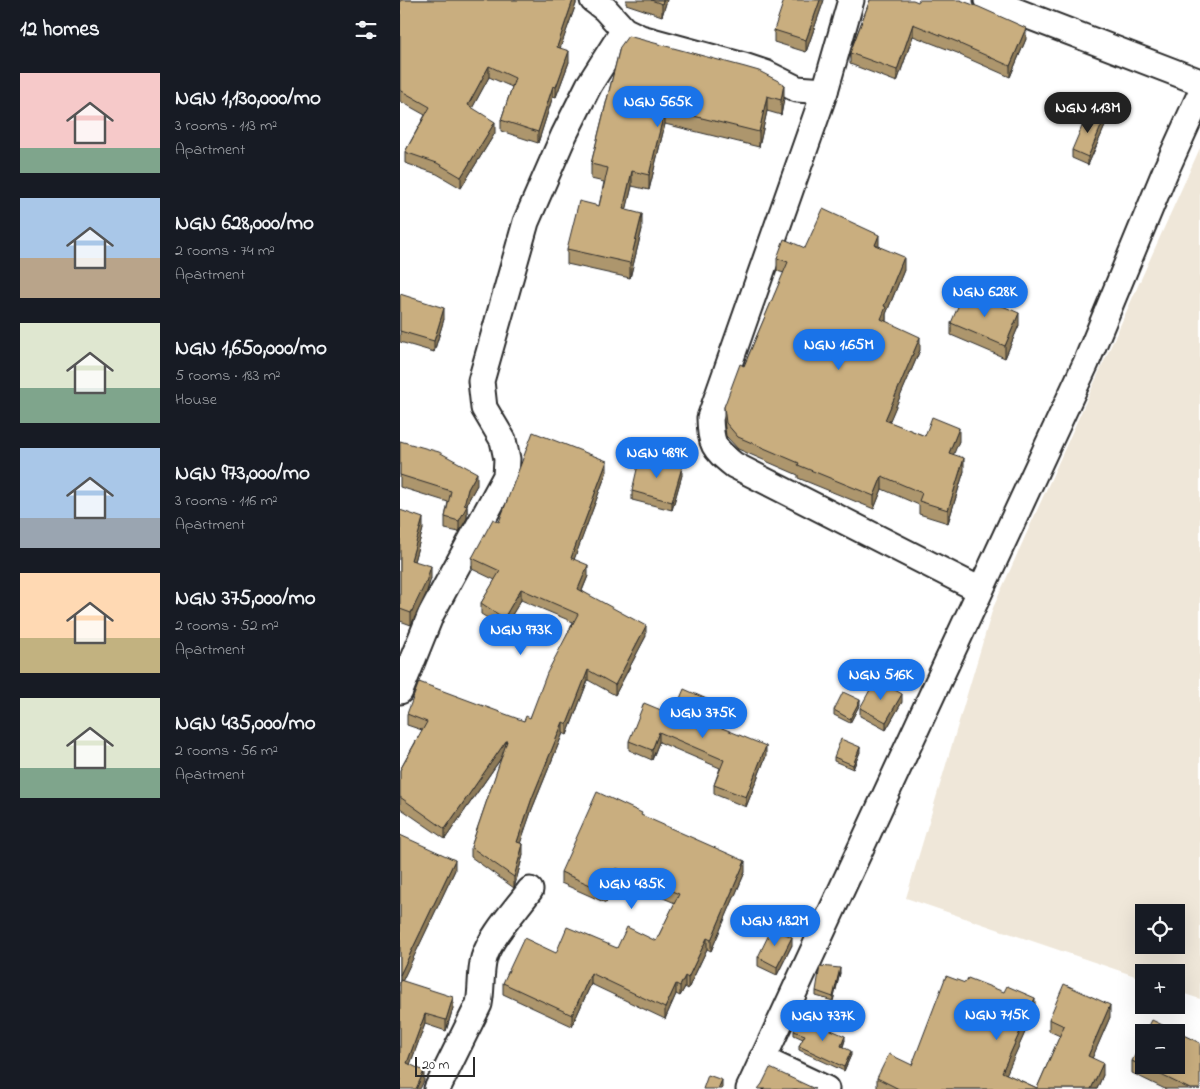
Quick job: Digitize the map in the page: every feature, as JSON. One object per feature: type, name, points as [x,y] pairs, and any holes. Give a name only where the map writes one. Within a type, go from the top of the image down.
[{"type":"street","points":[[593,0],[605,9],[624,30],[641,38],[744,66],[765,73],[797,89],[826,91]]},
{"type":"street","points":[[851,0],[826,91],[710,418],[711,440],[722,455],[734,466],[980,590]]},
{"type":"street","points":[[987,0],[1200,82]]},
{"type":"street","points":[[400,691],[431,614],[506,476],[507,459],[503,440],[484,408],[481,380],[526,222],[564,135],[589,85],[624,30]]},
{"type":"street","points":[[749,1089],[1086,363],[1165,172],[1200,95]]},
{"type":"street","points":[[436,1089],[479,1004],[484,959],[489,946],[530,890]]},
{"type":"street","points":[[762,1059],[826,1089]]},
{"type":"shaded area","points":[[1200,148],[1200,999],[1185,994],[1185,964],[1135,964],[1135,976],[906,898],[993,608]]},
{"type":"building","points":[[400,0],[573,0],[557,47],[569,51],[556,87],[553,86],[538,132],[501,120],[515,78],[489,66],[468,105],[495,122],[461,177],[437,163],[405,152],[430,107],[400,90]]},
{"type":"building","points":[[651,0],[663,0],[662,4]]},
{"type":"building","points":[[784,0],[820,0],[806,40],[774,30]]},
{"type":"building","points":[[870,0],[913,0],[918,2],[919,0],[960,0],[1026,28],[1010,66],[913,24],[897,70],[850,53]]},
{"type":"building","points":[[628,36],[759,71],[784,84],[781,100],[767,96],[759,132],[665,109],[649,175],[632,171],[623,209],[642,214],[630,263],[567,249],[579,201],[599,206],[608,168],[591,164],[620,47]]},
{"type":"building","points":[[1089,110],[1105,117],[1088,157],[1072,150]]},
{"type":"building","points":[[823,209],[879,235],[875,245],[904,257],[884,306],[886,307],[881,319],[920,337],[885,420],[925,436],[932,417],[959,428],[949,453],[964,458],[948,510],[919,501],[922,493],[882,476],[874,496],[798,465],[799,463],[738,437],[726,423],[724,407],[740,364],[744,366],[788,262],[777,258],[784,239],[805,248]]},
{"type":"building","points":[[965,290],[1019,313],[1005,346],[951,323]]},
{"type":"building","points":[[400,294],[444,308],[434,341],[400,331]]},
{"type":"building","points":[[533,432],[607,461],[571,558],[588,565],[578,589],[646,626],[615,685],[588,670],[567,724],[563,722],[532,798],[517,842],[523,844],[514,877],[471,847],[507,741],[445,829],[400,797],[400,770],[427,722],[407,714],[419,682],[524,721],[526,716],[530,718],[547,673],[578,614],[521,589],[504,618],[481,603],[500,571],[472,558],[493,519],[499,522]]},
{"type":"building","points":[[400,441],[439,452],[477,473],[468,489],[464,505],[467,506],[459,521],[445,517],[451,491],[400,475]]},
{"type":"building","points":[[640,456],[682,467],[672,502],[632,491]]},
{"type":"building","points":[[400,510],[423,518],[411,560],[431,566],[426,582],[411,613],[400,609]]},
{"type":"building","points":[[876,679],[902,694],[886,722],[860,708]]},
{"type":"building","points":[[684,689],[718,704],[710,723],[766,746],[746,797],[714,785],[724,760],[659,732],[652,750],[629,741],[644,703],[673,715]]},
{"type":"building","points":[[843,692],[860,700],[850,719],[834,710]]},
{"type":"building","points":[[841,739],[860,747],[853,765],[834,757]]},
{"type":"building","points":[[597,792],[642,813],[641,815],[745,861],[711,940],[707,938],[688,978],[685,976],[680,986],[676,984],[665,1008],[591,973],[572,1015],[503,983],[524,938],[556,953],[567,927],[617,948],[627,927],[656,941],[679,894],[616,868],[606,892],[561,872]]},
{"type":"building","points":[[400,835],[455,860],[400,975]]},
{"type":"building","points":[[772,928],[792,937],[777,967],[758,957]]},
{"type":"building","points":[[820,966],[840,968],[833,997],[816,991]]},
{"type":"building","points":[[946,976],[965,983],[968,978],[1004,992],[1007,986],[1035,998],[1002,1072],[1037,1088],[1064,1026],[1049,1019],[1064,984],[1110,1005],[1088,1056],[1103,1063],[1091,1089],[899,1089],[877,1078],[889,1054],[912,1065]]},
{"type":"building","points":[[400,980],[453,997],[446,1020],[425,1014],[407,1063],[424,1071],[416,1089],[400,1089]]},
{"type":"building","points":[[799,1016],[845,1036],[841,1046],[851,1051],[844,1067],[799,1046],[805,1035],[794,1031]]},
{"type":"building","points":[[1152,1020],[1160,1024],[1150,1024]]},
{"type":"building","points":[[1185,1036],[1200,1043],[1200,1089],[1190,1089],[1159,1074],[1185,1074]]},
{"type":"building","points":[[770,1068],[815,1089],[758,1089]]},
{"type":"building","points":[[708,1075],[722,1080],[718,1089],[703,1089]]}]
